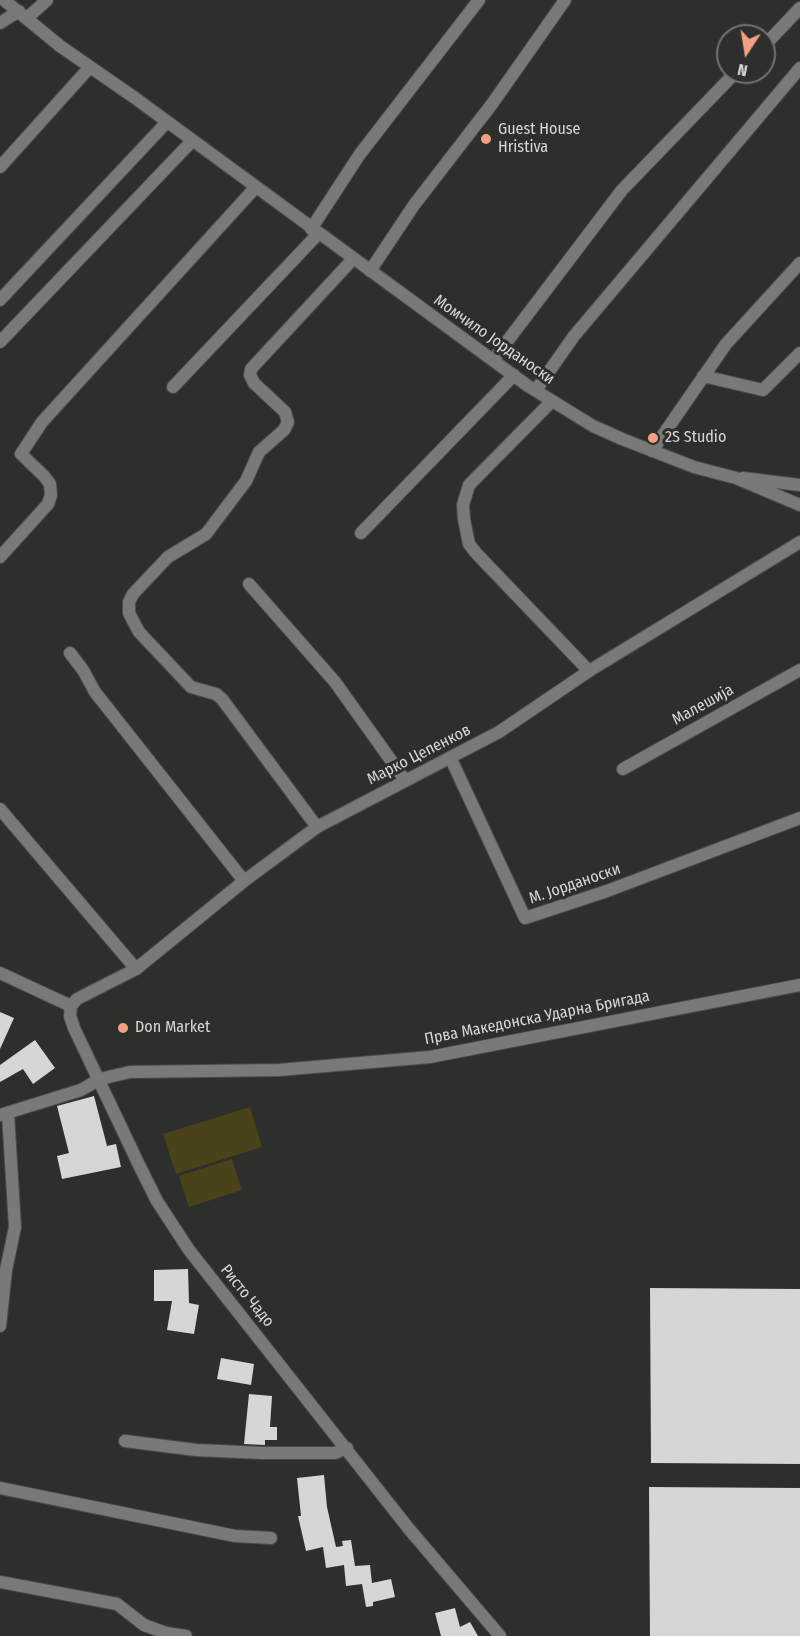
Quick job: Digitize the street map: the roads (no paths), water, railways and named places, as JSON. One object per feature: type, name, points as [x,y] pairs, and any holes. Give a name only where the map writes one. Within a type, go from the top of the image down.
[{"type":"street","name":"Момчило Јорданоски","points":[[4,0],[60,46],[536,390],[593,426],[651,451],[736,478]]},
{"type":"street","points":[[0,23],[23,15],[47,0]]},
{"type":"street","points":[[173,387],[314,231],[360,154],[479,0]]},
{"type":"street","points":[[369,271],[426,188],[492,104],[565,0]]},
{"type":"street","points":[[776,33],[800,8]]},
{"type":"street","points":[[0,167],[90,67]]},
{"type":"street","points":[[536,390],[574,336],[800,68]]},
{"type":"street","points":[[493,360],[622,190],[724,84]]},
{"type":"street","points":[[0,300],[167,122]]},
{"type":"street","points":[[0,342],[192,141]]},
{"type":"street","points":[[0,557],[48,504],[51,495],[50,484],[21,454],[42,423],[255,188]]},
{"type":"street","points":[[317,827],[222,699],[216,694],[191,687],[139,632],[129,613],[129,602],[133,594],[168,557],[206,534],[246,481],[260,452],[284,430],[288,422],[285,412],[254,383],[250,375],[252,369],[353,259]]},
{"type":"street","points":[[651,451],[726,344],[800,263]]},
{"type":"street","points":[[703,376],[763,390],[800,353]]},
{"type":"street","points":[[361,533],[514,375]]},
{"type":"street","points":[[552,400],[469,485],[463,505],[464,519],[469,544],[476,553],[589,671]]},
{"type":"street","points":[[736,478],[800,485]]},
{"type":"street","points":[[736,478],[800,505]]},
{"type":"street","name":"Марко Цепенков","points":[[71,1006],[77,999],[136,969],[244,881],[317,827],[499,732],[589,671],[798,541]]},
{"type":"street","points":[[249,584],[335,682],[405,780]]},
{"type":"street","points":[[69,653],[83,670],[95,692],[244,881]]},
{"type":"street","name":"Малешија","points":[[622,770],[800,670]]},
{"type":"street","name":"М. Јорданоски","points":[[451,759],[525,918],[607,891],[800,818]]},
{"type":"street","points":[[0,809],[136,969]]},
{"type":"street","points":[[0,973],[71,1006]]},
{"type":"street","name":"Прва Македонска Ударна Бригада","points":[[4,1115],[81,1090],[100,1079],[130,1072],[279,1070],[430,1057],[800,986]]},
{"type":"street","name":"Ристо Чадо","points":[[71,1006],[70,1016],[74,1028],[157,1201],[189,1250],[409,1529],[500,1636]]},
{"type":"street","points":[[0,1326],[6,1270],[15,1227],[4,1115]]},
{"type":"street","points":[[125,1441],[196,1450],[262,1453],[335,1453],[347,1448]]},
{"type":"street","points":[[0,1488],[236,1536],[271,1538]]},
{"type":"street","points":[[0,1582],[117,1604],[144,1625],[186,1636]]},
{"type":"place","name":"Guest House Hristiva","points":[[486,139]]},
{"type":"place","name":"2S Studio","points":[[653,438]]},
{"type":"place","name":"Don Market","points":[[123,1028]]}]
